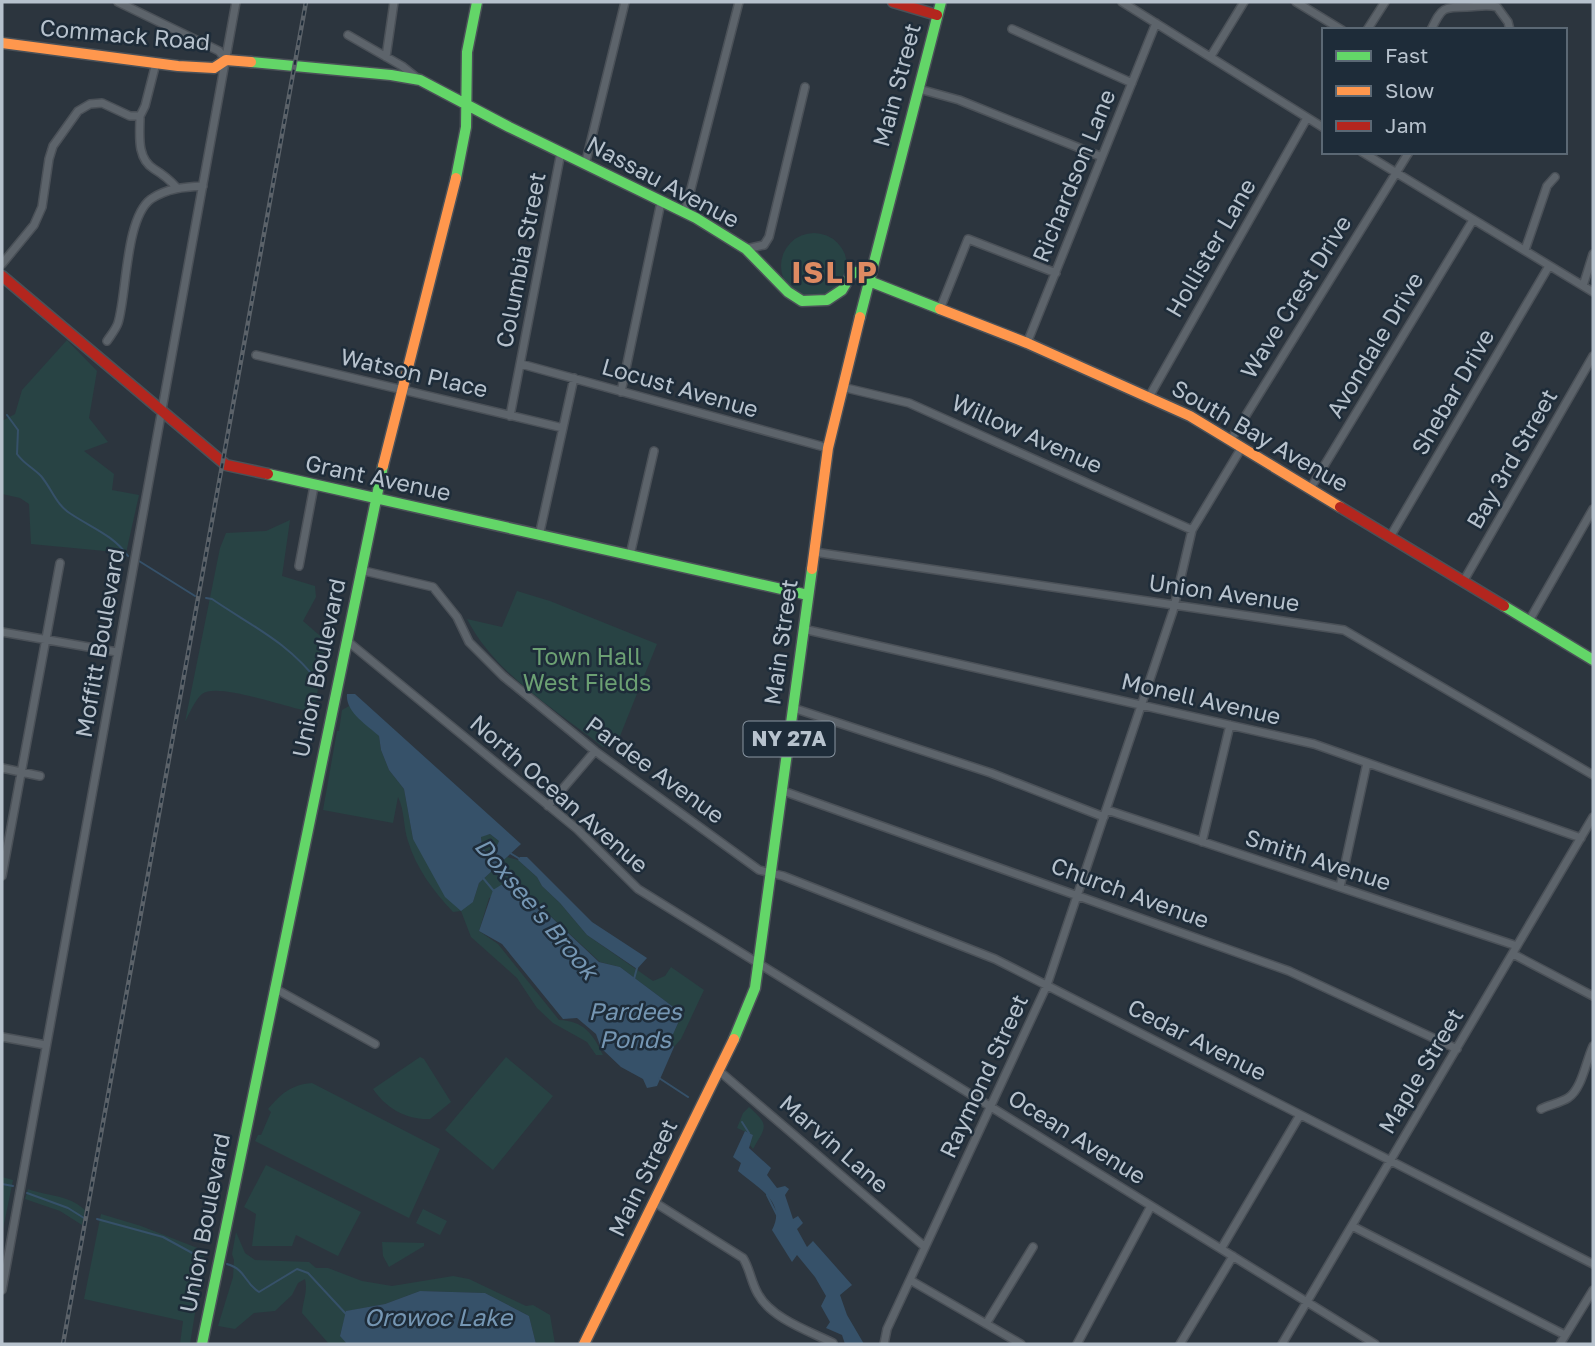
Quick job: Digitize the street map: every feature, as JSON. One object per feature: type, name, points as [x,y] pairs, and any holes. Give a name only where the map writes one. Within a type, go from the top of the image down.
[{"type":"main road","name":"Union Boulevard","points":[[202,1344],[375,498],[461,158],[466,127],[469,36],[477,2]]},
{"type":"main road","points":[[893,2],[937,15]]},
{"type":"main road","name":"Main Street","points":[[584,1344],[718,1070],[755,988],[828,449],[868,280],[941,2]]},
{"type":"main road","name":"Commack Road","points":[[2,43],[214,68],[226,60],[286,67]]},
{"type":"main road","name":"Nassau Avenue","points":[[286,67],[391,75],[420,80],[585,165],[685,212],[746,249],[788,292],[802,300],[827,300],[846,285],[868,280]]},
{"type":"main road","name":"Grant Avenue","points":[[2,276],[222,464],[808,595]]},
{"type":"main road","name":"South Bay Avenue","points":[[868,280],[1027,343],[1190,416],[1593,660]]},
{"type":"street","points":[[117,2],[219,51],[226,60]]},
{"type":"street","name":"Moffitt Boulevard","points":[[2,1290],[236,2]]},
{"type":"street","points":[[386,57],[394,2]]},
{"type":"street","points":[[585,165],[625,2]]},
{"type":"street","points":[[685,212],[739,2]]},
{"type":"street","points":[[1122,2],[1322,127]]},
{"type":"street","points":[[1211,57],[1244,2]]},
{"type":"street","points":[[1296,2],[1339,28]]},
{"type":"street","points":[[1368,28],[1385,2]]},
{"type":"street","points":[[1432,28],[1447,7],[1492,5],[1502,12],[1509,28]]},
{"type":"street","name":"Richardson Lane","points":[[1027,343],[1156,23]]},
{"type":"street","points":[[1012,29],[1132,83]]},
{"type":"street","name":"Nassau Avenue","points":[[348,35],[420,80]]},
{"type":"street","points":[[391,75],[395,62]]},
{"type":"street","points":[[156,63],[140,116],[141,148],[144,160],[153,169],[166,175],[177,188]]},
{"type":"street","points":[[746,249],[764,245],[769,237],[805,87]]},
{"type":"street","points":[[919,89],[960,100],[1102,157]]},
{"type":"street","points":[[2,264],[34,225],[42,207],[49,159],[54,146],[78,111],[90,104],[102,103],[130,116],[140,116]]},
{"type":"street","name":"Hollister Lane","points":[[1149,397],[1307,118]]},
{"type":"street","name":"Columbia Street","points":[[510,416],[561,152]]},
{"type":"street","points":[[1368,154],[1395,173],[1593,292]]},
{"type":"street","name":"Wave Crest Drive","points":[[1230,440],[1408,154]]},
{"type":"street","points":[[1525,250],[1547,186],[1555,177]]},
{"type":"street","points":[[107,341],[118,324],[128,251],[142,209],[151,199],[177,188],[203,186]]},
{"type":"street","points":[[621,392],[661,202]]},
{"type":"street","name":"Avondale Drive","points":[[1310,489],[1473,220]]},
{"type":"street","points":[[940,309],[968,239],[1056,273]]},
{"type":"street","points":[[1583,286],[1593,254]]},
{"type":"street","name":"Shebar Drive","points":[[1390,537],[1549,266]]},
{"type":"street","name":"Watson Place","points":[[256,355],[563,428]]},
{"type":"street","name":"Bay 3rd Street","points":[[1463,582],[1593,355]]},
{"type":"street","name":"Locust Avenue","points":[[521,364],[828,449]]},
{"type":"street","points":[[539,536],[574,378]]},
{"type":"street","name":"Willow Avenue","points":[[842,387],[909,403],[1192,530]]},
{"type":"street","name":"Raymond Street","points":[[884,1344],[887,1329],[1047,985],[1175,605],[1192,530],[1242,447]]},
{"type":"street","points":[[630,555],[654,451]]},
{"type":"street","points":[[299,566],[314,486]]},
{"type":"street","points":[[1529,621],[1593,509]]},
{"type":"street","name":"Union Avenue","points":[[814,552],[1344,630],[1593,775]]},
{"type":"street","points":[[2,876],[60,563]]},
{"type":"street","name":"Pardee Avenue","points":[[360,570],[433,587],[457,617],[469,642],[503,676],[594,751],[759,870],[772,874]]},
{"type":"street","name":"Monell Avenue","points":[[803,629],[1314,744],[1581,838]]},
{"type":"street","points":[[2,632],[117,652]]},
{"type":"street","name":"North Ocean Avenue","points":[[346,640],[577,829],[638,888],[759,962]]},
{"type":"street","name":"Smith Avenue","points":[[793,708],[1517,946]]},
{"type":"street","points":[[1202,842],[1230,725]]},
{"type":"street","points":[[548,806],[594,751]]},
{"type":"street","points":[[1340,887],[1367,763]]},
{"type":"street","points":[[2,768],[40,776]]},
{"type":"street","name":"Church Avenue","points":[[783,791],[1289,971],[1457,1049]]},
{"type":"street","name":"Maple Street","points":[[1282,1344],[1593,817]]},
{"type":"street","name":"Cedar Avenue","points":[[772,874],[794,880],[970,949],[1047,985],[1593,1264]]},
{"type":"street","points":[[1513,954],[1593,996]]},
{"type":"street","name":"Ocean Avenue","points":[[759,962],[1375,1344]]},
{"type":"street","points":[[274,988],[375,1044]]},
{"type":"street","points":[[2,1037],[46,1045]]},
{"type":"street","points":[[1541,1109],[1569,1097],[1577,1090],[1593,1046]]},
{"type":"street","name":"Marvin Lane","points":[[718,1070],[925,1247]]},
{"type":"street","points":[[1221,1249],[1300,1115]]},
{"type":"street","points":[[654,1202],[743,1258],[757,1293],[771,1309],[834,1343]]},
{"type":"street","points":[[1077,1344],[1152,1206]]},
{"type":"street","points":[[1352,1226],[1565,1335]]},
{"type":"street","points":[[986,1324],[1033,1247]]},
{"type":"street","points":[[1180,1344],[1233,1256]]},
{"type":"street","points":[[910,1280],[1021,1344]]},
{"type":"street","points":[[1560,1344],[1593,1290]]},
{"type":"green space","points":[[814,233],[827,236],[837,243],[844,253],[847,266],[844,279],[837,289],[827,296],[814,299],[801,296],[791,289],[784,279],[781,266],[784,253],[791,243],[801,236]]},
{"type":"green space","points":[[67,340],[97,371],[89,418],[108,442],[84,451],[114,474],[112,490],[139,495],[126,553],[31,544],[29,504],[20,498],[2,494],[2,421],[15,414],[22,390]]},
{"type":"green space","points":[[290,520],[282,576],[315,586],[316,597],[303,621],[326,641],[314,712],[239,693],[211,691],[199,697],[185,722],[220,548],[226,533],[266,531]]},
{"type":"green space","name":"Town Hall West Fields","points":[[517,591],[550,601],[657,644],[620,736],[603,747],[510,674],[493,657],[467,619],[502,627]]},
{"type":"green space","points":[[349,706],[379,736],[389,770],[404,789],[413,839],[473,902],[479,883],[507,857],[518,860],[537,877],[587,935],[653,981],[665,976],[671,967],[704,990],[681,1039],[674,1047],[670,1041],[679,1021],[676,1009],[620,967],[600,962],[516,884],[489,898],[479,931],[498,944],[559,1020],[575,1023],[587,1030],[603,1055],[596,1055],[587,1042],[553,1023],[537,1008],[517,978],[471,937],[461,911],[453,912],[426,879],[408,841],[398,797],[393,823],[323,810],[342,710]]},
{"type":"green space","points":[[490,834],[499,841],[495,850],[487,853],[482,847],[481,836]]},
{"type":"green space","points":[[420,1057],[424,1059],[451,1102],[430,1119],[397,1112],[373,1089]]},
{"type":"green space","points":[[506,1057],[553,1096],[493,1170],[445,1130]]},
{"type":"green space","points":[[312,1083],[440,1149],[409,1218],[255,1141],[258,1135],[261,1135],[271,1112],[268,1109],[277,1099],[292,1088]]},
{"type":"green space","points":[[749,1107],[764,1126],[753,1149],[750,1145],[753,1135],[737,1128],[743,1113]]},
{"type":"green space","points":[[266,1165],[361,1212],[338,1256],[296,1235],[292,1246],[252,1246],[256,1214],[244,1207]]},
{"type":"green space","points":[[2,1177],[13,1180],[2,1234]]},
{"type":"green space","points":[[28,1189],[65,1198],[78,1205],[85,1210],[82,1225],[60,1211],[25,1199]]},
{"type":"green space","points":[[423,1209],[447,1221],[440,1235],[416,1223]]},
{"type":"green space","points":[[101,1214],[141,1226],[205,1251],[190,1344],[180,1344],[183,1321],[84,1299]]},
{"type":"green space","points":[[236,1232],[245,1253],[255,1260],[309,1262],[316,1268],[328,1268],[362,1281],[392,1286],[453,1276],[469,1279],[526,1306],[533,1305],[550,1315],[555,1344],[536,1344],[529,1316],[485,1293],[420,1291],[385,1304],[347,1311],[340,1335],[347,1344],[329,1344],[302,1313],[306,1292],[305,1279],[298,1283],[292,1295],[275,1311],[254,1313],[235,1329],[218,1326],[233,1277],[232,1254]]},
{"type":"green space","points":[[382,1242],[424,1243],[424,1246],[389,1267],[383,1256]]},
{"type":"water","points":[[347,694],[355,694],[521,844],[479,883],[473,902],[461,911],[445,897],[413,839],[404,789],[389,770],[379,736],[358,718],[347,701]],"holes":[[[490,834],[499,841],[495,850],[487,853],[482,847],[481,837]]]},
{"type":"water","name":"Pardees Ponds","points":[[520,857],[527,857],[592,922],[647,958],[637,969],[587,935],[537,877],[518,860]]},
{"type":"water","name":"Pardees Ponds","points":[[516,884],[599,962],[620,967],[676,1009],[679,1021],[670,1041],[674,1047],[657,1086],[647,1088],[643,1079],[621,1067],[601,1048],[596,1034],[577,1018],[563,1019],[502,944],[479,931],[493,890],[501,885]]},
{"type":"water","points":[[745,1131],[753,1135],[749,1148],[771,1168],[767,1175],[777,1188],[785,1186],[789,1189],[785,1195],[793,1219],[798,1216],[803,1223],[797,1229],[807,1247],[813,1241],[852,1285],[840,1295],[847,1315],[864,1344],[845,1344],[842,1335],[826,1328],[830,1322],[821,1306],[826,1296],[797,1255],[792,1262],[772,1230],[776,1211],[768,1196],[738,1171],[741,1163],[733,1157]]},
{"type":"water","name":"Orowoc Lake","points":[[420,1291],[485,1293],[529,1316],[536,1344],[347,1344],[340,1336],[346,1311],[385,1304]]},
{"type":"waterway","name":"Doxsee's Brook","points":[[7,415],[18,430],[19,457],[41,476],[66,510],[109,537],[128,556]]},
{"type":"waterway","name":"Doxsee's Brook","points":[[139,561],[195,596]]},
{"type":"waterway","name":"Doxsee's Brook","points":[[206,598],[212,599],[269,636],[324,685]]},
{"type":"waterway","points":[[510,853],[520,859]]},
{"type":"waterway","name":"Doxsee's Brook","points":[[483,878],[493,890]]},
{"type":"waterway","points":[[634,979],[637,968]]},
{"type":"waterway","name":"Doxsee's Brook","points":[[659,1078],[688,1097]]},
{"type":"waterway","name":"Doxsee's Brook","points":[[742,1122],[749,1133]]},
{"type":"waterway","points":[[2,1184],[13,1186]]},
{"type":"waterway","points":[[27,1193],[68,1208],[84,1218]]},
{"type":"waterway","points":[[767,1195],[777,1215]]},
{"type":"waterway","points":[[97,1219],[163,1237],[205,1260]]},
{"type":"waterway","points":[[227,1264],[242,1273],[259,1292],[297,1269],[308,1273],[346,1314]]},
{"type":"railway","points":[[63,1344],[306,2]]},
{"type":"traffic: fast","points":[[456,178],[466,127],[467,52],[477,2]]},
{"type":"traffic: fast","points":[[860,317],[941,2]]},
{"type":"traffic: fast","points":[[251,62],[420,80],[509,127],[696,218],[746,249],[788,292],[802,301],[827,300],[842,290],[851,275],[856,272],[864,274],[869,281],[940,309]]},
{"type":"traffic: fast","points":[[202,1344],[383,466]]},
{"type":"traffic: fast","points":[[268,474],[808,595]]},
{"type":"traffic: fast","points":[[734,1039],[755,988],[812,569]]},
{"type":"traffic: fast","points":[[1504,606],[1593,660]]},
{"type":"traffic: slow","points":[[2,43],[178,66],[214,68],[226,60],[251,62]]},
{"type":"traffic: slow","points":[[383,466],[456,178]]},
{"type":"traffic: slow","points":[[940,309],[1027,343],[1190,416],[1340,507]]},
{"type":"traffic: slow","points":[[812,569],[828,448],[860,317]]},
{"type":"traffic: slow","points":[[584,1344],[734,1039]]},
{"type":"traffic: jam","points":[[893,2],[937,15]]},
{"type":"traffic: jam","points":[[2,276],[226,465],[268,474]]},
{"type":"traffic: jam","points":[[1340,507],[1504,606]]},
{"type":"district","name":"ISLIP","points":[[835,273]]}]
